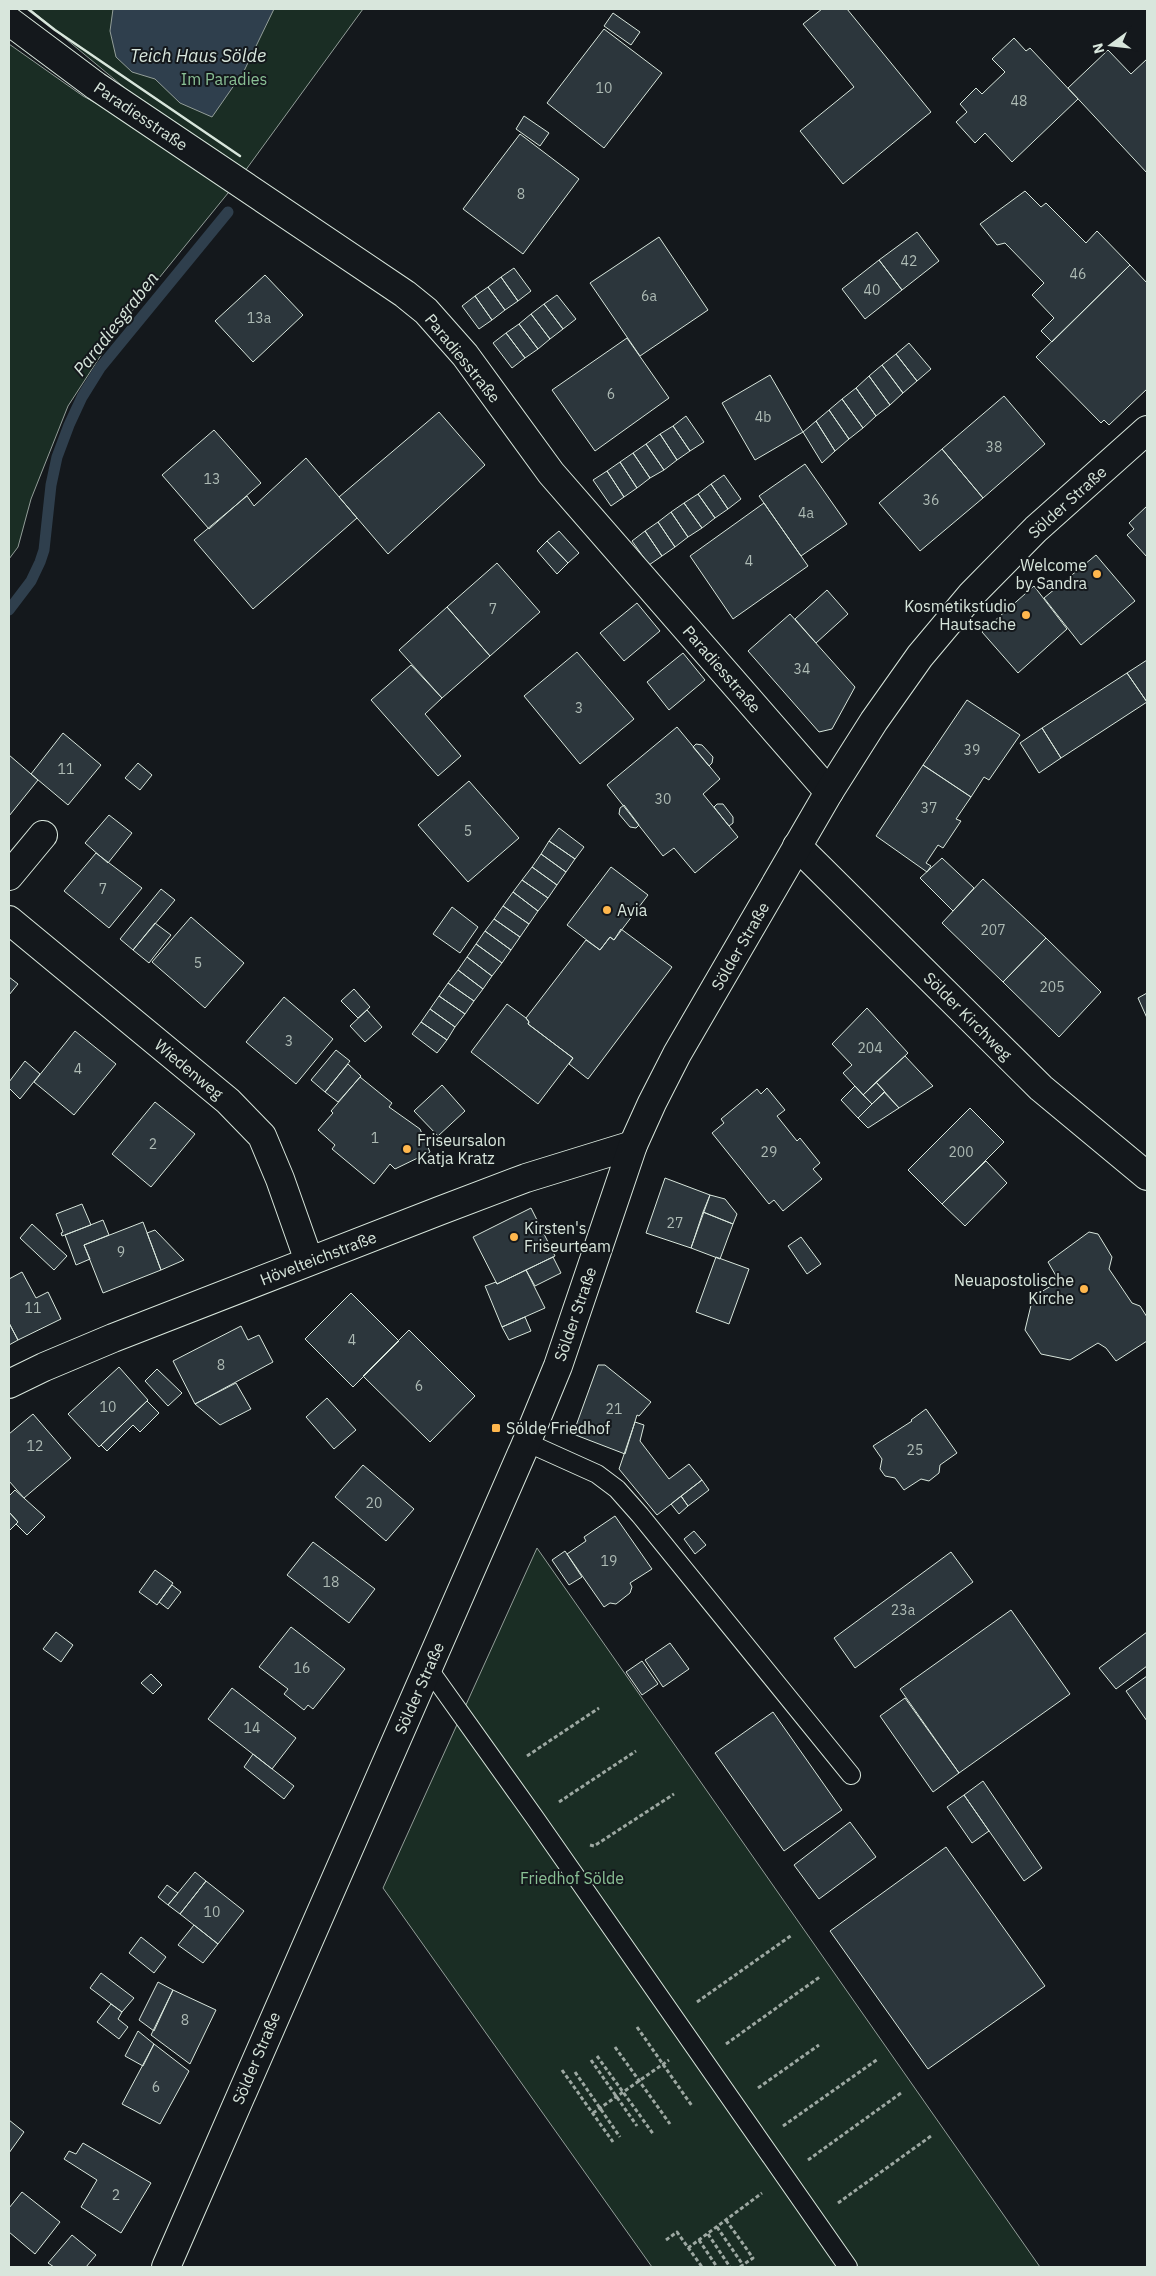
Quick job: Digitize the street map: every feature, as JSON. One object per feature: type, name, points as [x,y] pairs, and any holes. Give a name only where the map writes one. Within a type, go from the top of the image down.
[{"type":"street","name":"Paradiesstraße","points":[[9,21],[96,86],[405,294],[426,311],[465,355],[551,472],[829,792]]},
{"type":"street","name":"Sölder Straße","points":[[166,2267],[558,1366],[633,1145],[676,1054],[829,792],[874,721],[920,656],[972,594],[1036,529],[1147,430]]},
{"type":"street","points":[[9,876],[43,835]]},
{"type":"street","name":"Sölder Kirchweg","points":[[797,846],[1041,1088],[1147,1176]]},
{"type":"street","name":"Wiedenweg","points":[[9,920],[228,1101],[262,1136],[280,1179],[309,1261]]},
{"type":"street","name":"Hövelteichstraße","points":[[9,1384],[113,1338],[309,1261],[526,1178],[633,1145]]},
{"type":"lane","points":[[526,1442],[597,1474],[617,1489],[851,1774]]},
{"type":"lane","points":[[428,1668],[848,2267]]},
{"type":"path","points":[[491,1756],[528,1756],[599,1708]]},
{"type":"path","points":[[535,1818],[636,1750]]},
{"type":"path","points":[[550,1840],[594,1846],[674,1794]]},
{"type":"path","points":[[674,2018],[792,1935]]},
{"type":"path","points":[[704,2060],[821,1976]]},
{"type":"path","points":[[636,2027],[692,2106]]},
{"type":"path","points":[[593,2113],[692,2043]]},
{"type":"path","points":[[734,2104],[818,2045]]},
{"type":"path","points":[[615,2047],[670,2124]]},
{"type":"path","points":[[597,2056],[654,2135]]},
{"type":"path","points":[[760,2142],[878,2058]]},
{"type":"path","points":[[591,2060],[638,2126]]},
{"type":"path","points":[[562,2070],[613,2142]]},
{"type":"path","points":[[575,2072],[620,2137]]},
{"type":"path","points":[[815,2220],[931,2136]]},
{"type":"path","points":[[717,2227],[742,2266],[753,2258],[726,2220]]},
{"type":"path","points":[[666,2240],[677,2232],[702,2267]]},
{"type":"path","points":[[708,2234],[730,2267]]},
{"type":"path","points":[[699,2240],[717,2267]]},
{"type":"green space","name":"Im Paradies","points":[[30,9],[363,9],[237,182],[120,326],[68,406],[31,499],[18,547],[9,559],[9,44],[83,96],[234,179]]},
{"type":"green space","name":"Friedhof Sölde","points":[[537,1548],[1040,2267],[652,2267],[383,1888]]},
{"type":"water","name":"Teich Haus Sölde","points":[[113,9],[274,9],[244,71],[212,117],[180,103],[155,79],[132,72],[116,57],[110,31]]},
{"type":"building","points":[[822,9],[847,9],[931,112],[843,184],[800,131],[854,87],[803,24]]},
{"type":"building","points":[[613,13],[640,32],[631,45],[604,26]]},
{"type":"building","points":[[604,29],[662,73],[604,148],[547,103]]},
{"type":"building","points":[[1014,38],[1026,51],[1030,48],[1078,99],[1012,162],[985,133],[975,143],[956,122],[967,112],[960,104],[976,88],[982,94],[1005,72],[992,59]]},
{"type":"building","points":[[1108,50],[1131,74],[1147,59],[1147,173],[1068,88]]},
{"type":"building","points":[[524,116],[549,133],[540,146],[516,129]]},
{"type":"building","points":[[520,134],[579,179],[523,254],[463,209]]},
{"type":"building","points":[[1025,191],[1041,207],[1046,203],[1086,243],[1097,231],[1130,265],[1052,342],[1041,331],[1054,318],[1032,295],[1044,283],[1005,243],[997,245],[980,224]]},
{"type":"building","points":[[917,232],[939,261],[902,290],[879,260]]},
{"type":"building","points":[[659,237],[708,310],[640,356],[590,283]]},
{"type":"building","points":[[879,260],[902,290],[865,319],[842,289]]},
{"type":"building","points":[[1130,265],[1147,283],[1147,389],[1109,425],[1104,420],[1101,423],[1036,357]]},
{"type":"building","points":[[514,268],[531,291],[518,301],[501,277]]},
{"type":"building","points":[[265,275],[303,315],[253,362],[215,321]]},
{"type":"building","points":[[501,277],[518,301],[505,310],[488,287]]},
{"type":"building","points":[[488,287],[505,310],[492,320],[475,296]]},
{"type":"building","points":[[557,295],[576,319],[563,329],[544,304]]},
{"type":"building","points":[[475,296],[492,320],[479,329],[462,306]]},
{"type":"building","points":[[544,304],[563,329],[550,339],[531,314]]},
{"type":"building","points":[[531,314],[550,339],[538,349],[519,324]]},
{"type":"building","points":[[519,324],[538,349],[525,358],[506,333]]},
{"type":"building","points":[[506,333],[525,358],[512,368],[493,343]]},
{"type":"building","points":[[627,338],[669,398],[595,451],[552,390]]},
{"type":"building","points":[[909,343],[931,369],[917,381],[896,354]]},
{"type":"building","points":[[896,354],[917,381],[903,393],[882,365]]},
{"type":"building","points":[[882,365],[903,393],[890,405],[869,376]]},
{"type":"building","points":[[770,375],[803,432],[755,460],[722,403]]},
{"type":"building","points":[[869,376],[890,405],[876,416],[856,388]]},
{"type":"building","points":[[856,388],[876,416],[863,428],[842,399]]},
{"type":"building","points":[[1004,396],[1045,444],[983,498],[942,449]]},
{"type":"building","points":[[842,399],[863,428],[849,439],[829,410]]},
{"type":"building","points":[[829,410],[849,439],[835,451],[816,421]]},
{"type":"building","points":[[439,412],[485,465],[388,554],[339,497]]},
{"type":"building","points":[[686,416],[704,442],[690,451],[673,426]]},
{"type":"building","points":[[816,421],[835,451],[822,463],[803,432]]},
{"type":"building","points":[[673,426],[690,451],[677,460],[660,434]]},
{"type":"building","points":[[214,430],[261,483],[209,529],[162,475]]},
{"type":"building","points":[[660,434],[677,460],[664,470],[646,444]]},
{"type":"building","points":[[646,444],[664,470],[650,478],[633,453]]},
{"type":"building","points":[[942,449],[983,498],[920,551],[879,503]]},
{"type":"building","points":[[633,453],[650,478],[637,488],[620,462]]},
{"type":"building","points":[[306,458],[357,518],[253,609],[194,540],[247,496],[254,506]]},
{"type":"building","points":[[620,462],[637,488],[624,497],[607,471]]},
{"type":"building","points":[[805,464],[847,524],[801,556],[759,496]]},
{"type":"building","points":[[607,471],[624,497],[611,506],[593,480]]},
{"type":"building","points":[[724,475],[741,499],[728,509],[711,484]]},
{"type":"building","points":[[711,484],[728,509],[715,518],[698,494]]},
{"type":"building","points":[[698,494],[715,518],[702,528],[684,503]]},
{"type":"building","points":[[684,503],[702,528],[688,537],[671,512]]},
{"type":"building","points":[[764,503],[808,566],[733,619],[690,556]]},
{"type":"building","points":[[1147,506],[1147,557],[1127,535],[1134,529],[1129,523]]},
{"type":"building","points":[[671,512],[688,537],[675,547],[658,522]]},
{"type":"building","points":[[658,522],[675,547],[662,556],[645,531]]},
{"type":"building","points":[[559,531],[579,553],[568,563],[547,541]]},
{"type":"building","points":[[645,531],[662,556],[649,565],[632,541]]},
{"type":"building","points":[[547,541],[568,563],[557,574],[537,551]]},
{"type":"building","points":[[1096,555],[1135,601],[1081,645],[1044,598]]},
{"type":"building","points":[[497,563],[540,612],[490,656],[447,607]]},
{"type":"building","points":[[1034,586],[1067,629],[1018,673],[982,632]]},
{"type":"building","points":[[827,590],[848,614],[816,643],[795,619]]},
{"type":"building","points":[[637,603],[660,631],[624,661],[600,633]]},
{"type":"building","points":[[447,607],[490,656],[442,698],[399,650]]},
{"type":"building","points":[[790,614],[855,687],[832,729],[819,732],[748,651]]},
{"type":"building","points":[[577,652],[634,719],[580,764],[524,696]]},
{"type":"building","points":[[683,653],[705,680],[669,710],[647,682]]},
{"type":"building","points":[[1147,660],[1147,702],[1127,673]]},
{"type":"building","points":[[411,665],[442,698],[425,714],[461,756],[438,776],[371,700]]},
{"type":"building","points":[[1127,673],[1147,702],[1061,758],[1042,728]]},
{"type":"building","points":[[967,700],[1020,735],[989,780],[984,777],[971,797],[923,765]]},
{"type":"building","points":[[677,727],[720,779],[703,794],[738,837],[695,873],[674,848],[663,856],[607,785]]},
{"type":"building","points":[[1042,728],[1061,758],[1039,773],[1020,743]]},
{"type":"building","points":[[63,733],[101,765],[68,805],[31,774]]},
{"type":"building","points":[[696,744],[702,745],[713,757],[712,763],[709,766],[693,747]]},
{"type":"building","points":[[9,755],[38,780],[9,816]]},
{"type":"building","points":[[138,763],[152,775],[140,790],[125,778]]},
{"type":"building","points":[[923,765],[971,797],[956,819],[961,821],[943,848],[938,845],[926,863],[931,866],[927,872],[876,836]]},
{"type":"building","points":[[469,781],[519,838],[468,882],[418,825]]},
{"type":"building","points":[[717,804],[723,804],[733,817],[733,823],[729,826],[714,807]]},
{"type":"building","points":[[624,805],[639,825],[636,828],[630,827],[619,814],[620,808]]},
{"type":"building","points":[[109,815],[132,833],[108,863],[85,843]]},
{"type":"building","points":[[559,828],[584,847],[575,859],[549,841]]},
{"type":"building","points":[[549,841],[575,859],[566,872],[541,854]]},
{"type":"building","points":[[96,853],[142,888],[109,928],[64,891]]},
{"type":"building","points":[[541,854],[566,872],[557,885],[532,867]]},
{"type":"building","points":[[942,858],[974,888],[953,911],[920,878]]},
{"type":"building","points":[[532,867],[557,885],[548,898],[522,880]]},
{"type":"building","name":"Avia","points":[[611,867],[648,895],[614,940],[610,937],[600,950],[567,925]]},
{"type":"building","points":[[983,879],[1046,938],[1003,982],[942,923]]},
{"type":"building","points":[[522,880],[548,898],[538,911],[513,892]]},
{"type":"building","points":[[161,889],[175,900],[133,950],[120,939]]},
{"type":"building","points":[[513,892],[538,911],[529,924],[503,906]]},
{"type":"building","points":[[503,906],[529,924],[520,937],[494,919]]},
{"type":"building","points":[[452,907],[478,927],[460,953],[433,934]]},
{"type":"building","points":[[191,917],[244,963],[205,1008],[152,962]]},
{"type":"building","points":[[494,919],[520,937],[511,950],[485,931]]},
{"type":"building","points":[[155,923],[171,935],[149,963],[133,950]]},
{"type":"building","points":[[621,929],[672,967],[588,1079],[569,1064],[573,1058],[528,1024],[529,1022],[526,1018],[586,940],[600,950],[610,937],[614,940]]},
{"type":"building","points":[[485,931],[511,950],[502,963],[476,944]]},
{"type":"building","points":[[1046,938],[1101,992],[1059,1037],[1003,982]]},
{"type":"building","points":[[476,944],[502,963],[492,976],[467,957]]},
{"type":"building","points":[[467,957],[492,976],[483,989],[458,970]]},
{"type":"building","points":[[458,970],[483,989],[474,1001],[448,983]]},
{"type":"building","points":[[9,977],[18,984],[9,995]]},
{"type":"building","points":[[448,983],[474,1001],[465,1014],[439,996]]},
{"type":"building","points":[[354,989],[370,1007],[358,1018],[341,1001]]},
{"type":"building","points":[[1147,993],[1147,1018],[1138,998]]},
{"type":"building","points":[[439,996],[465,1014],[455,1027],[430,1009]]},
{"type":"building","points":[[284,997],[333,1039],[296,1084],[246,1042]]},
{"type":"building","points":[[507,1004],[526,1018],[529,1022],[528,1024],[573,1058],[538,1104],[471,1052]]},
{"type":"building","points":[[867,1008],[908,1053],[863,1095],[843,1073],[852,1065],[832,1044]]},
{"type":"building","points":[[430,1009],[455,1027],[447,1040],[421,1022]]},
{"type":"building","points":[[367,1010],[382,1027],[365,1042],[350,1026]]},
{"type":"building","points":[[421,1022],[447,1040],[437,1053],[412,1034]]},
{"type":"building","points":[[75,1031],[116,1064],[74,1115],[34,1082]]},
{"type":"building","points":[[336,1050],[350,1061],[325,1092],[311,1080]]},
{"type":"building","points":[[905,1056],[933,1086],[899,1108],[876,1082]]},
{"type":"building","points":[[25,1061],[40,1074],[20,1099],[9,1088],[9,1082]]},
{"type":"building","points":[[348,1064],[361,1076],[338,1102],[325,1092]]},
{"type":"building","points":[[360,1077],[392,1103],[389,1107],[420,1129],[430,1152],[395,1169],[390,1164],[374,1184],[332,1149],[335,1145],[318,1130],[333,1113],[331,1111]]},
{"type":"building","points":[[876,1082],[885,1092],[872,1104],[863,1095]]},
{"type":"building","points":[[442,1085],[465,1111],[438,1136],[414,1111]]},
{"type":"building","points":[[855,1086],[872,1104],[858,1118],[841,1100]]},
{"type":"building","points":[[767,1088],[785,1110],[777,1116],[797,1141],[800,1138],[820,1163],[813,1169],[822,1179],[783,1211],[774,1200],[769,1204],[712,1133],[724,1123],[721,1119],[757,1089],[761,1094]]},
{"type":"building","points":[[884,1092],[899,1108],[868,1128],[858,1118]]},
{"type":"building","points":[[155,1102],[195,1134],[151,1187],[112,1154]]},
{"type":"building","points":[[970,1108],[1004,1142],[942,1204],[908,1170]]},
{"type":"building","points":[[986,1161],[1007,1183],[965,1226],[942,1204]]},
{"type":"building","points":[[665,1178],[710,1195],[691,1248],[646,1233]]},
{"type":"building","points":[[710,1195],[725,1199],[737,1214],[733,1224],[703,1212]]},
{"type":"building","points":[[82,1204],[91,1225],[62,1236],[61,1233],[63,1232],[56,1214]]},
{"type":"building","points":[[531,1208],[555,1256],[497,1284],[473,1237]]},
{"type":"building","points":[[703,1212],[733,1224],[720,1259],[691,1248]]},
{"type":"building","points":[[103,1220],[109,1235],[84,1245],[90,1259],[76,1265],[65,1235]]},
{"type":"building","points":[[143,1222],[161,1270],[103,1293],[84,1245]]},
{"type":"building","points":[[32,1224],[67,1256],[54,1270],[20,1238]]},
{"type":"building","points":[[155,1230],[184,1260],[161,1270],[147,1233]]},
{"type":"building","name":"Neuapostolische Kirche","points":[[1089,1232],[1098,1234],[1112,1257],[1109,1269],[1132,1303],[1140,1306],[1147,1317],[1147,1341],[1116,1361],[1106,1348],[1098,1343],[1070,1360],[1041,1354],[1025,1330],[1033,1297],[1059,1281],[1048,1262]]},
{"type":"building","points":[[801,1237],[821,1264],[807,1274],[788,1246]]},
{"type":"building","points":[[553,1257],[561,1273],[535,1286],[526,1270]]},
{"type":"building","points":[[716,1257],[749,1269],[729,1324],[696,1312]]},
{"type":"building","points":[[526,1270],[545,1308],[502,1327],[485,1286],[496,1282],[497,1284]]},
{"type":"building","points":[[22,1272],[36,1298],[48,1292],[61,1319],[18,1340],[9,1323],[9,1279]]},
{"type":"building","points":[[351,1293],[399,1341],[353,1387],[305,1339]]},
{"type":"building","points":[[525,1317],[531,1331],[509,1340],[502,1327]]},
{"type":"building","points":[[9,1323],[18,1340],[9,1345]]},
{"type":"building","points":[[241,1326],[248,1340],[259,1335],[273,1362],[195,1404],[173,1361]]},
{"type":"building","points":[[409,1330],[475,1396],[430,1442],[363,1376]]},
{"type":"building","points":[[598,1365],[605,1365],[651,1402],[639,1416],[637,1415],[625,1454],[573,1434]]},
{"type":"building","points":[[119,1367],[148,1400],[99,1447],[68,1414]]},
{"type":"building","points":[[157,1369],[182,1393],[168,1406],[145,1381]]},
{"type":"building","points":[[236,1383],[251,1409],[220,1425],[195,1404]]},
{"type":"building","points":[[327,1398],[356,1430],[334,1449],[306,1417]]},
{"type":"building","points":[[147,1401],[159,1413],[140,1432],[133,1425],[107,1451],[101,1445]]},
{"type":"building","points":[[926,1409],[957,1453],[940,1465],[939,1473],[929,1481],[921,1479],[904,1490],[895,1478],[885,1476],[880,1469],[882,1459],[873,1446],[912,1421]]},
{"type":"building","points":[[33,1414],[71,1458],[24,1498],[9,1481],[9,1434]]},
{"type":"building","points":[[635,1422],[644,1425],[640,1441],[669,1479],[689,1464],[702,1480],[657,1515],[619,1469]]},
{"type":"building","points":[[363,1465],[414,1509],[386,1541],[335,1497]]},
{"type":"building","points":[[702,1480],[709,1490],[688,1506],[681,1496]]},
{"type":"building","points":[[15,1490],[45,1517],[27,1535],[16,1524],[18,1522],[9,1512],[9,1496]]},
{"type":"building","points":[[681,1496],[688,1506],[679,1514],[671,1504]]},
{"type":"building","points":[[9,1512],[18,1522],[9,1531]]},
{"type":"building","points":[[615,1516],[652,1569],[630,1583],[632,1587],[630,1593],[616,1604],[610,1603],[604,1607],[567,1554],[586,1541],[584,1537]]},
{"type":"building","points":[[694,1531],[706,1545],[695,1554],[684,1539]]},
{"type":"building","points":[[313,1542],[375,1589],[349,1623],[287,1575]]},
{"type":"building","points":[[565,1551],[582,1577],[569,1585],[552,1560]]},
{"type":"building","points":[[951,1552],[973,1582],[855,1668],[834,1638]]},
{"type":"building","points":[[155,1570],[173,1583],[157,1605],[139,1592]]},
{"type":"building","points":[[172,1585],[181,1592],[168,1609],[159,1602]]},
{"type":"building","points":[[1011,1610],[1070,1694],[959,1773],[900,1689]]},
{"type":"building","points":[[291,1627],[345,1669],[313,1709],[308,1705],[304,1710],[284,1694],[288,1689],[259,1667]]},
{"type":"building","points":[[56,1632],[73,1645],[61,1662],[43,1649]]},
{"type":"building","points":[[1147,1632],[1147,1666],[1116,1689],[1099,1668]]},
{"type":"building","points":[[670,1643],[689,1669],[663,1687],[645,1660]]},
{"type":"building","points":[[642,1661],[658,1684],[642,1695],[626,1672]]},
{"type":"building","points":[[151,1674],[162,1685],[153,1694],[141,1683]]},
{"type":"building","points":[[1147,1676],[1147,1721],[1126,1691]]},
{"type":"building","points":[[232,1688],[296,1738],[272,1769],[208,1719]]},
{"type":"building","points":[[905,1698],[959,1773],[933,1792],[880,1716]]},
{"type":"building","points":[[773,1712],[842,1810],[784,1851],[715,1753]]},
{"type":"building","points":[[253,1754],[294,1786],[284,1799],[244,1767]]},
{"type":"building","points":[[983,1781],[1042,1868],[1024,1881],[964,1795]]},
{"type":"building","points":[[964,1795],[989,1831],[972,1843],[947,1807]]},
{"type":"building","points":[[850,1822],[876,1857],[819,1899],[794,1865]]},
{"type":"building","points":[[946,1847],[1045,1986],[928,2069],[830,1931]]},
{"type":"building","points":[[195,1872],[206,1881],[180,1914],[168,1905]]},
{"type":"building","points":[[206,1881],[244,1911],[218,1944],[180,1914]]},
{"type":"building","points":[[167,1885],[178,1893],[168,1905],[158,1897]]},
{"type":"building","points":[[194,1925],[218,1944],[203,1963],[178,1945]]},
{"type":"building","points":[[141,1937],[166,1957],[154,1973],[129,1953]]},
{"type":"building","points":[[101,1973],[134,1998],[122,2012],[90,1988]]},
{"type":"building","points":[[158,1982],[173,1990],[154,2031],[139,2020]]},
{"type":"building","points":[[173,1990],[216,2010],[190,2064],[151,2035]]},
{"type":"building","points":[[111,2004],[122,2012],[118,2019],[128,2027],[119,2039],[97,2022]]},
{"type":"building","points":[[138,2031],[154,2044],[143,2066],[125,2056]]},
{"type":"building","points":[[154,2044],[189,2071],[160,2124],[122,2104]]},
{"type":"building","points":[[9,2120],[24,2132],[9,2153]]},
{"type":"building","points":[[83,2143],[151,2183],[121,2233],[81,2207],[97,2180],[64,2159],[69,2151],[76,2154]]},
{"type":"building","points":[[22,2192],[60,2222],[35,2254],[9,2232],[9,2208]]},
{"type":"building","points":[[72,2235],[96,2255],[86,2267],[54,2267],[48,2263]]},
{"type":"waterway","name":"Paradiesgraben","points":[[9,610],[31,581],[40,562],[44,550],[51,485],[57,457],[82,397],[100,368],[228,212]]},
{"type":"wall","points":[[28,9],[55,30],[240,156]]},
{"type":"place","name":"Welcome by Sandra","points":[[1097,574]]},
{"type":"place","name":"Kosmetikstudio Hautsache","points":[[1026,615]]},
{"type":"place","name":"Avia","points":[[607,910]]},
{"type":"place","name":"Friseursalon Katja Kratz","points":[[407,1149]]},
{"type":"place","name":"Kirsten's Friseurteam","points":[[514,1237]]},
{"type":"place","name":"Neuapostolische Kirche","points":[[1084,1289]]},
{"type":"place","name":"Sölde Friedhof","points":[[496,1428]]}]
